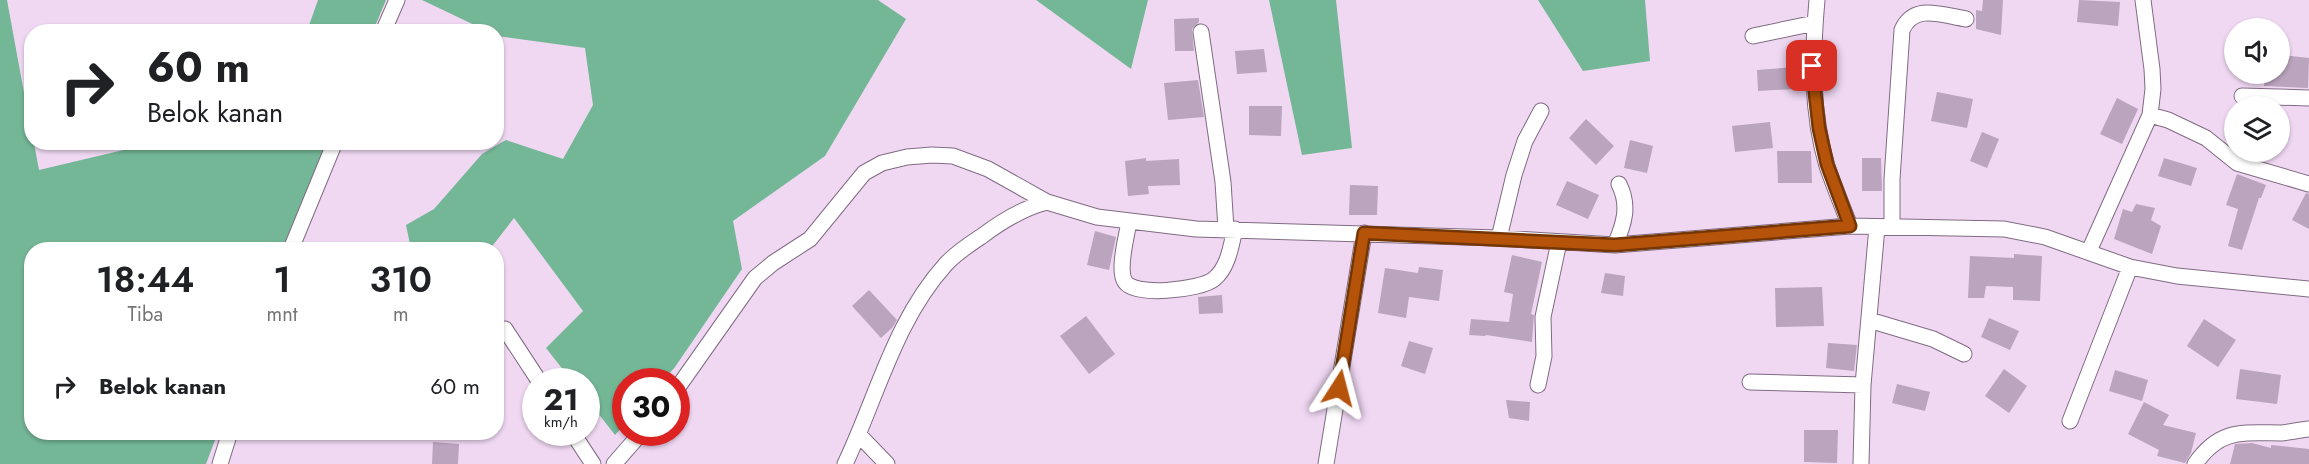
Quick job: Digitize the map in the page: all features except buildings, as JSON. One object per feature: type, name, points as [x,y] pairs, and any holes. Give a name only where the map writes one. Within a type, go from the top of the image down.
[{"type":"street","points":[[386,24],[397,0]]},
{"type":"street","points":[[1816,0],[1812,66],[1819,128],[1827,164],[1850,226]]},
{"type":"street","points":[[2089,251],[2150,115],[2153,89],[2152,69],[2143,0]]},
{"type":"street","points":[[1861,464],[1863,385],[1869,320],[1892,179],[1902,30],[1912,15],[1919,13],[1966,19]]},
{"type":"street","points":[[1753,36],[1815,23]]},
{"type":"street","points":[[1129,221],[1122,266],[1123,278],[1127,285],[1136,290],[1180,289],[1212,282],[1219,275],[1229,253],[1231,229],[1201,32]]},
{"type":"street","points":[[2290,97],[2309,98]]},
{"type":"street","points":[[1499,238],[1521,152],[1541,111]]},
{"type":"street","points":[[2150,115],[2168,120],[2205,138],[2237,163],[2309,184]]},
{"type":"street","points":[[294,242],[332,150]]},
{"type":"street","points":[[690,370],[755,278],[773,263],[810,239],[864,173],[882,163],[907,157],[953,156],[988,169],[1047,202],[1097,217],[1196,229],[1499,238],[1615,245],[1850,226],[2004,229],[2045,237],[2130,267],[2177,276],[2309,289]]},
{"type":"street","points":[[1615,245],[1625,216],[1624,193],[1620,184]]},
{"type":"street","points":[[845,464],[859,435],[893,347],[923,294],[947,263],[991,229],[1028,207],[1047,202]]},
{"type":"street","points":[[1326,464],[1364,233]]},
{"type":"street","points":[[1538,385],[1544,356],[1543,317],[1559,242]]},
{"type":"street","points":[[2070,422],[2130,267]]},
{"type":"street","points":[[1869,320],[1933,339],[1964,354]]},
{"type":"street","points":[[504,329],[530,368]]},
{"type":"street","points":[[1750,382],[1863,385]]},
{"type":"street","points":[[2195,464],[2205,450],[2217,440],[2230,435],[2246,432],[2284,433],[2309,429]]},
{"type":"street","points":[[859,435],[887,464]]},
{"type":"street","points":[[220,464],[228,440]]},
{"type":"street","points":[[581,446],[593,464]]},
{"type":"street","points":[[614,464],[630,446]]},
{"type":"green space","points":[[0,0],[7,0],[24,93],[24,150],[35,150],[39,170],[123,150],[327,150],[292,242],[24,242],[24,440],[215,440],[206,464],[0,464]]},
{"type":"green space","points":[[318,0],[386,0],[376,24],[309,24]]},
{"type":"green space","points":[[422,0],[878,0],[906,19],[825,156],[733,221],[742,269],[675,367],[612,368],[612,431],[600,416],[600,368],[562,368],[546,348],[583,311],[514,218],[495,242],[410,242],[406,225],[434,209],[482,154],[489,150],[504,150],[506,140],[563,159],[593,105],[585,48],[504,37],[504,24],[472,24]]},
{"type":"green space","points":[[1036,0],[1148,0],[1131,69]]},
{"type":"green space","points":[[1269,0],[1336,0],[1352,148],[1302,155]]},
{"type":"green space","points":[[1538,0],[1645,0],[1650,61],[1583,71]]},
{"type":"route","points":[[1339,388],[1364,233],[1615,245],[1850,226],[1827,164],[1819,128],[1812,66]]}]
